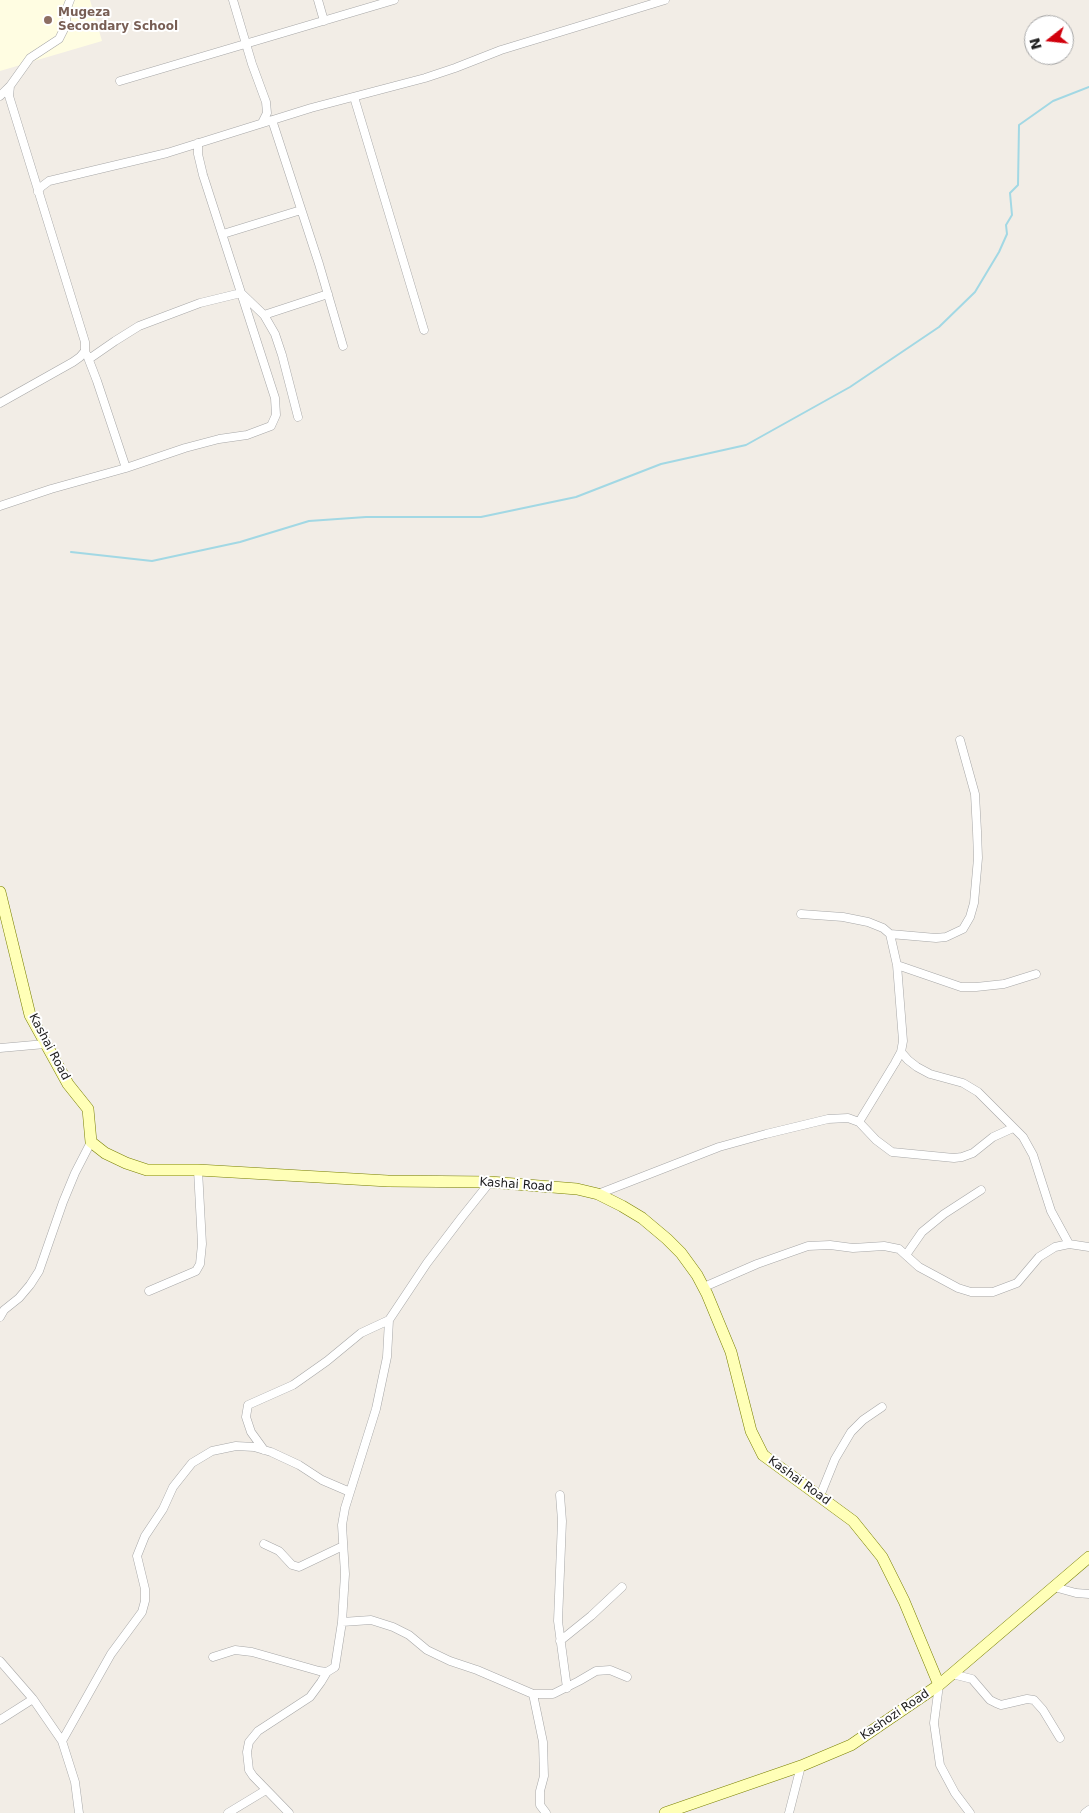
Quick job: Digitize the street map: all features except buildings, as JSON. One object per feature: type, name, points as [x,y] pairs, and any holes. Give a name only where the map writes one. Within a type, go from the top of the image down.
[{"type":"street","points":[[0,96],[10,86],[30,58],[59,39],[66,24],[67,8],[70,0]]},
{"type":"street","points":[[233,0],[267,108],[262,124]]},
{"type":"street","points":[[318,0],[324,20]]},
{"type":"street","points":[[120,81],[394,0]]},
{"type":"street","points":[[38,192],[49,180],[167,153],[272,120],[425,78],[501,50],[665,0]]},
{"type":"street","points":[[10,86],[9,102],[27,151],[85,342],[85,351],[126,468]]},
{"type":"street","points":[[354,97],[424,330]]},
{"type":"street","points":[[272,120],[343,346]]},
{"type":"street","points":[[0,506],[185,448],[219,439],[247,435],[271,426],[276,415],[274,398],[199,162],[198,143]]},
{"type":"street","points":[[223,234],[301,210]]},
{"type":"street","points":[[241,293],[264,315],[274,334],[282,355],[298,417]]},
{"type":"street","points":[[89,359],[120,337],[140,326],[200,303],[241,293]]},
{"type":"street","points":[[264,315],[328,294]]},
{"type":"street","points":[[0,404],[73,362],[85,351]]},
{"type":"street","points":[[801,914],[843,917],[868,922],[883,928],[890,934],[936,938],[946,937],[963,929],[970,917],[974,903],[978,858],[975,794],[960,740]]},
{"type":"street","name":"Kashai Road","points":[[0,892],[30,1014],[68,1084],[88,1109],[91,1142],[104,1153],[147,1170],[198,1170],[388,1180],[490,1182],[577,1189],[598,1194],[642,1218],[667,1239],[681,1254],[704,1287],[731,1352],[751,1431],[763,1455],[853,1521],[882,1557],[904,1601],[939,1685]]},
{"type":"street","points":[[859,1122],[901,1052],[903,1041],[897,965],[890,934]]},
{"type":"street","points":[[897,965],[961,986],[976,987],[1004,984],[1036,974]]},
{"type":"street","points":[[0,1055],[3,1048],[45,1044]]},
{"type":"street","points":[[901,1052],[908,1060],[924,1070],[963,1083],[978,1092],[1022,1137],[1033,1155],[1051,1211],[1069,1244]]},
{"type":"street","points":[[598,1194],[719,1147],[828,1119],[848,1118],[859,1122],[876,1140],[892,1152],[954,1158],[973,1153],[993,1137],[1013,1128]]},
{"type":"street","points":[[0,1317],[4,1310],[19,1298],[39,1271],[63,1202],[91,1142]]},
{"type":"street","points":[[149,1292],[196,1271],[200,1264],[202,1244],[198,1170]]},
{"type":"street","points":[[213,1657],[236,1650],[252,1652],[326,1672],[332,1670],[337,1664],[345,1574],[342,1525],[350,1492],[376,1410],[387,1357],[389,1320],[427,1263],[490,1182]]},
{"type":"street","points":[[906,1255],[922,1232],[944,1214],[981,1190]]},
{"type":"street","points":[[704,1287],[757,1264],[808,1246],[830,1245],[853,1248],[892,1246],[899,1249],[920,1267],[958,1288],[986,1293],[1017,1283],[1039,1257],[1055,1247],[1069,1244],[1089,1247]]},
{"type":"street","points":[[264,1450],[251,1432],[246,1417],[248,1405],[293,1385],[328,1361],[361,1333],[389,1320]]},
{"type":"street","points":[[820,1496],[835,1459],[851,1432],[863,1420],[882,1407]]},
{"type":"street","points":[[62,1741],[111,1654],[142,1612],[145,1601],[145,1589],[137,1556],[145,1536],[163,1509],[173,1487],[192,1463],[212,1450],[236,1446],[254,1447],[299,1466],[322,1480],[350,1492]]},
{"type":"street","points":[[560,1494],[562,1521],[558,1621],[567,1688]]},
{"type":"street","points":[[264,1544],[279,1551],[292,1565],[299,1567],[344,1546]]},
{"type":"street","name":"Kashozi Road","points":[[665,1813],[801,1766],[851,1745],[939,1685],[1089,1558]]},
{"type":"street","points":[[560,1641],[592,1616],[622,1587]]},
{"type":"street","points":[[1054,1587],[1076,1593],[1089,1594]]},
{"type":"street","points":[[342,1622],[371,1620],[394,1627],[409,1635],[427,1650],[533,1694],[553,1694],[567,1688],[596,1670],[610,1670],[627,1677]]},
{"type":"street","points":[[0,1661],[33,1699],[62,1741],[75,1782],[79,1813]]},
{"type":"street","points":[[289,1813],[249,1770],[247,1752],[250,1742],[258,1731],[310,1697],[322,1682],[326,1672]]},
{"type":"street","points":[[952,1674],[972,1679],[990,1700],[1001,1705],[1028,1699],[1034,1700],[1043,1710],[1060,1738]]},
{"type":"street","points":[[939,1685],[934,1723],[940,1765],[955,1793],[970,1813]]},
{"type":"street","points":[[533,1694],[543,1742],[544,1776],[540,1791],[540,1805],[546,1813]]},
{"type":"street","points":[[0,1720],[33,1699]]},
{"type":"street","points":[[789,1813],[801,1766]]},
{"type":"street","points":[[228,1813],[266,1790]]},
{"type":"street","points":[[1084,1813],[1089,1810]]},
{"type":"shaded area","name":"Mugeza Secondary School","points":[[0,0],[90,0],[102,41],[0,71]]},
{"type":"waterway","points":[[71,552],[152,561],[240,542],[309,521],[366,517],[481,517],[576,497],[661,464],[746,445],[850,387],[939,327],[975,292],[999,252],[1007,234],[1006,225],[1012,215],[1010,193],[1018,185],[1019,125],[1053,101],[1089,87]]},
{"type":"place","name":"Mugeza Secondary School","points":[[48,20]]}]
